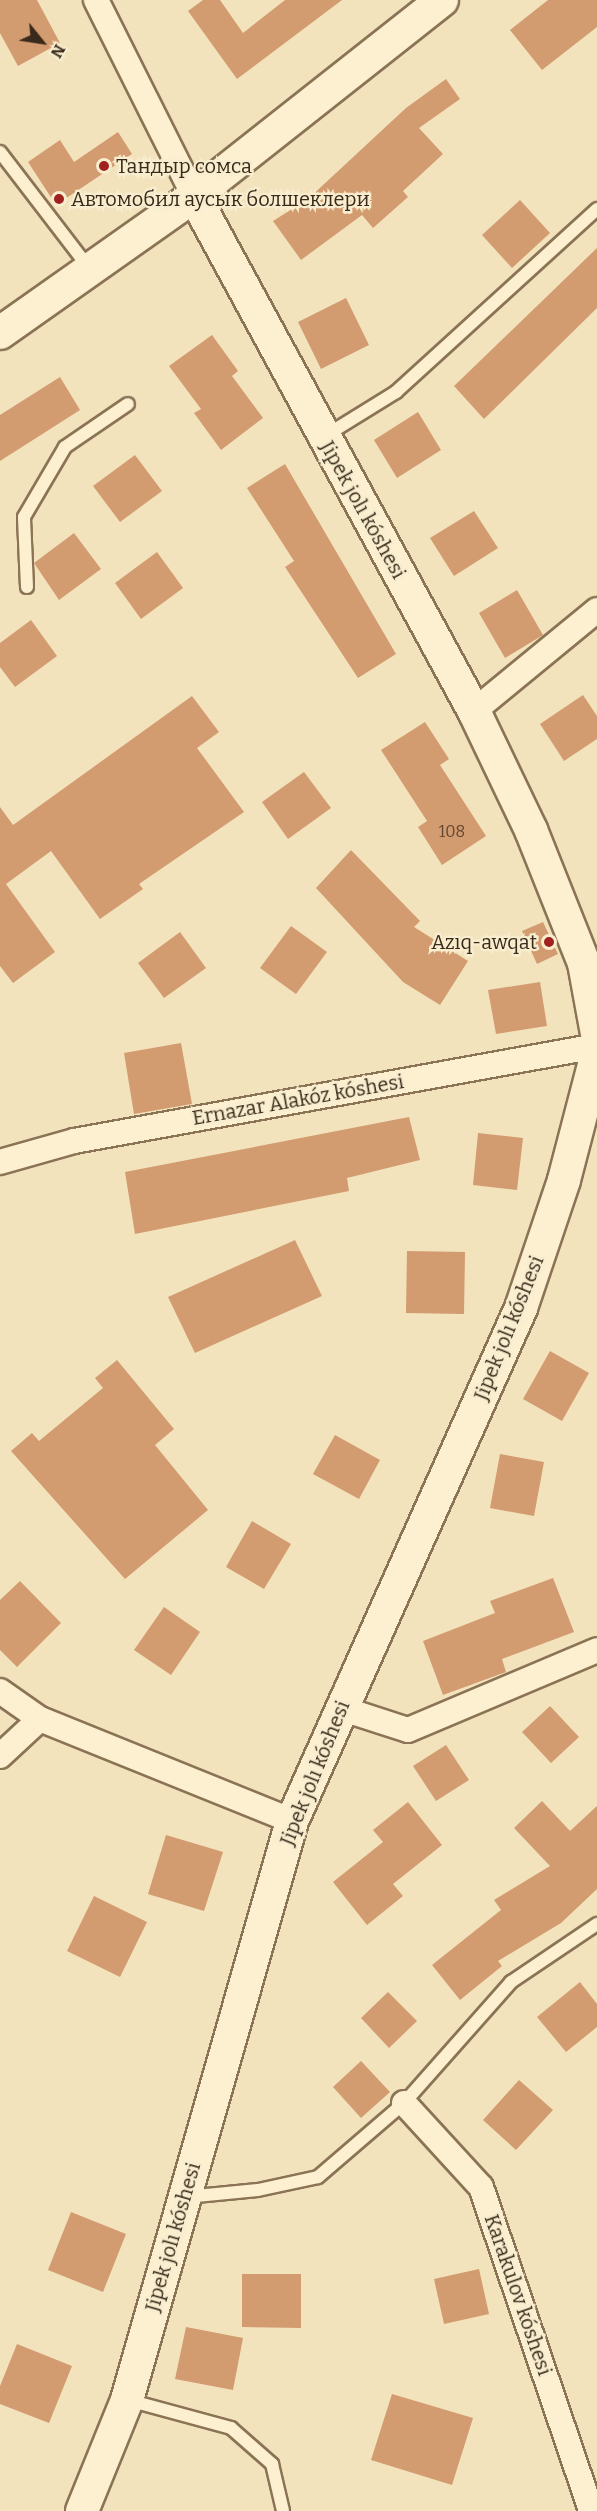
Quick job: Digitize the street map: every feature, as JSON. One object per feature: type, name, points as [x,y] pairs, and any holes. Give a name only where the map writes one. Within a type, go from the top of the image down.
[{"type":"street","name":"Jipek jolı kóshesi","points":[[96,0],[194,196],[323,438],[474,711],[531,830],[584,963],[597,1034]]},
{"type":"street","points":[[0,333],[194,196],[442,0]]},
{"type":"street","points":[[474,711],[597,610]]},
{"type":"street","name":"Ernazar Alakóz kóshesi","points":[[0,1162],[74,1141],[597,1046]]},
{"type":"street","name":"Jipek jolı kóshesi","points":[[82,2511],[127,2400],[292,1821],[340,1708],[521,1308],[564,1180],[597,1053]]},
{"type":"street","points":[[340,1708],[408,1730],[597,1650]]},
{"type":"street","points":[[0,1691],[40,1719],[292,1821]]},
{"type":"street","points":[[0,1756],[40,1719]]},
{"type":"street","name":"Karakulov kóshesi","points":[[404,2103],[481,2187],[591,2511]]},
{"type":"lane","points":[[0,152],[89,268]]},
{"type":"lane","points":[[323,438],[396,392],[597,209]]},
{"type":"lane","points":[[27,587],[24,517],[64,447],[128,404]]},
{"type":"lane","points":[[184,2197],[258,2190],[318,2177],[404,2103],[511,1982],[597,1924]]},
{"type":"lane","points":[[127,2400],[231,2428],[272,2464],[283,2511]]},
{"type":"building","points":[[0,0],[37,0],[60,43],[18,66],[0,33]]},
{"type":"building","points":[[203,0],[220,0],[243,33],[285,0],[342,0],[237,79],[188,11]]},
{"type":"building","points":[[548,0],[597,0],[597,27],[542,70],[510,30]]},
{"type":"building","points":[[446,79],[460,99],[419,128],[443,154],[403,191],[408,197],[373,228],[362,215],[301,260],[273,221],[308,199],[406,108]]},
{"type":"building","points":[[118,132],[132,154],[56,205],[28,162],[60,140],[74,162]]},
{"type":"building","points":[[520,200],[550,233],[512,268],[482,235]]},
{"type":"building","points":[[597,248],[597,308],[484,419],[454,386]]},
{"type":"building","points":[[346,298],[369,345],[321,369],[298,322]]},
{"type":"building","points":[[212,335],[238,371],[232,376],[263,418],[221,450],[194,413],[201,409],[169,366]]},
{"type":"building","points":[[60,377],[80,410],[0,461],[0,415]]},
{"type":"building","points":[[418,412],[441,450],[397,478],[374,440]]},
{"type":"building","points":[[135,455],[162,491],[120,522],[93,486]]},
{"type":"building","points":[[285,464],[396,654],[358,678],[285,567],[294,561],[247,488]]},
{"type":"building","points":[[474,511],[498,548],[454,576],[430,538]]},
{"type":"building","points":[[74,533],[101,569],[59,600],[34,563]]},
{"type":"building","points":[[157,552],[183,588],[141,619],[115,583]]},
{"type":"building","points":[[517,590],[543,635],[505,658],[479,613]]},
{"type":"building","points":[[31,620],[57,656],[15,687],[0,667],[0,643]]},
{"type":"building","points":[[583,695],[597,716],[597,739],[564,761],[540,724]]},
{"type":"building","points":[[192,696],[219,732],[197,748],[244,812],[139,884],[143,889],[100,919],[51,851],[6,884],[55,952],[13,983],[0,966],[0,807],[13,825]]},
{"type":"building","points":[[425,722],[449,759],[440,765],[486,836],[442,865],[418,827],[427,821],[381,750]]},
{"type":"building","points":[[304,772],[331,808],[288,839],[262,802]]},
{"type":"building","points":[[351,850],[420,921],[414,927],[468,961],[440,1005],[403,982],[316,888]]},
{"type":"building","points":[[543,922],[558,954],[537,964],[522,931]]},
{"type":"building","points":[[291,926],[327,952],[296,994],[260,968]]},
{"type":"building","points":[[180,932],[206,968],[164,998],[138,963]]},
{"type":"building","points":[[540,982],[547,1026],[496,1034],[488,990]]},
{"type":"building","points":[[181,1043],[192,1104],[134,1114],[124,1053]]},
{"type":"building","points":[[409,1117],[420,1160],[347,1178],[349,1191],[135,1234],[125,1172]]},
{"type":"building","points":[[478,1133],[523,1138],[517,1190],[473,1185]]},
{"type":"building","points":[[295,1240],[322,1296],[195,1353],[168,1297]]},
{"type":"building","points":[[407,1251],[465,1252],[464,1314],[406,1313]]},
{"type":"building","points":[[550,1351],[589,1373],[562,1421],[523,1399]]},
{"type":"building","points":[[117,1360],[174,1429],[155,1445],[208,1510],[125,1579],[11,1451],[32,1433],[39,1441],[103,1388],[95,1378]]},
{"type":"building","points":[[335,1435],[380,1460],[359,1499],[313,1474]]},
{"type":"building","points":[[500,1454],[544,1462],[534,1516],[490,1508]]},
{"type":"building","points":[[252,1521],[291,1544],[264,1589],[226,1567]]},
{"type":"building","points":[[553,1578],[574,1632],[502,1659],[506,1672],[443,1695],[423,1641],[495,1613],[490,1601]]},
{"type":"building","points":[[20,1581],[61,1623],[17,1667],[0,1650],[0,1600]]},
{"type":"building","points":[[164,1607],[200,1632],[171,1675],[134,1650]]},
{"type":"building","points":[[550,1706],[579,1737],[551,1763],[522,1732]]},
{"type":"building","points":[[446,1745],[469,1780],[436,1801],[413,1766]]},
{"type":"building","points":[[542,1801],[570,1831],[597,1806],[597,1889],[561,1923],[498,1961],[502,1966],[460,2000],[432,1965],[501,1910],[494,1900],[550,1866],[514,1828]]},
{"type":"building","points":[[408,1802],[442,1845],[393,1884],[403,1896],[367,1925],[333,1882],[383,1842],[373,1830]]},
{"type":"building","points":[[166,1835],[223,1852],[204,1911],[148,1894]]},
{"type":"building","points":[[94,1896],[147,1922],[120,1977],[67,1951]]},
{"type":"building","points":[[580,1982],[597,2004],[597,2027],[566,2052],[537,2017]]},
{"type":"building","points":[[388,1992],[417,2021],[389,2048],[361,2018]]},
{"type":"building","points":[[361,2061],[390,2092],[361,2118],[333,2087]]},
{"type":"building","points":[[519,2080],[553,2110],[516,2150],[483,2120]]},
{"type":"building","points":[[71,2212],[126,2234],[103,2292],[48,2270]]},
{"type":"building","points":[[479,2269],[489,2314],[444,2324],[434,2279]]},
{"type":"building","points":[[242,2274],[301,2274],[301,2328],[242,2327]]},
{"type":"building","points":[[186,2327],[243,2338],[233,2390],[175,2379]]},
{"type":"building","points":[[17,2344],[72,2366],[49,2423],[0,2404],[0,2386]]},
{"type":"building","points":[[392,2394],[473,2418],[452,2485],[371,2460]]},
{"type":"place","name":"Тандыр сомса","points":[[104,166]]},
{"type":"place","name":"Автомобил аусык болшеклери","points":[[59,199]]},
{"type":"place","name":"Azıq-awqat","points":[[549,942]]}]
